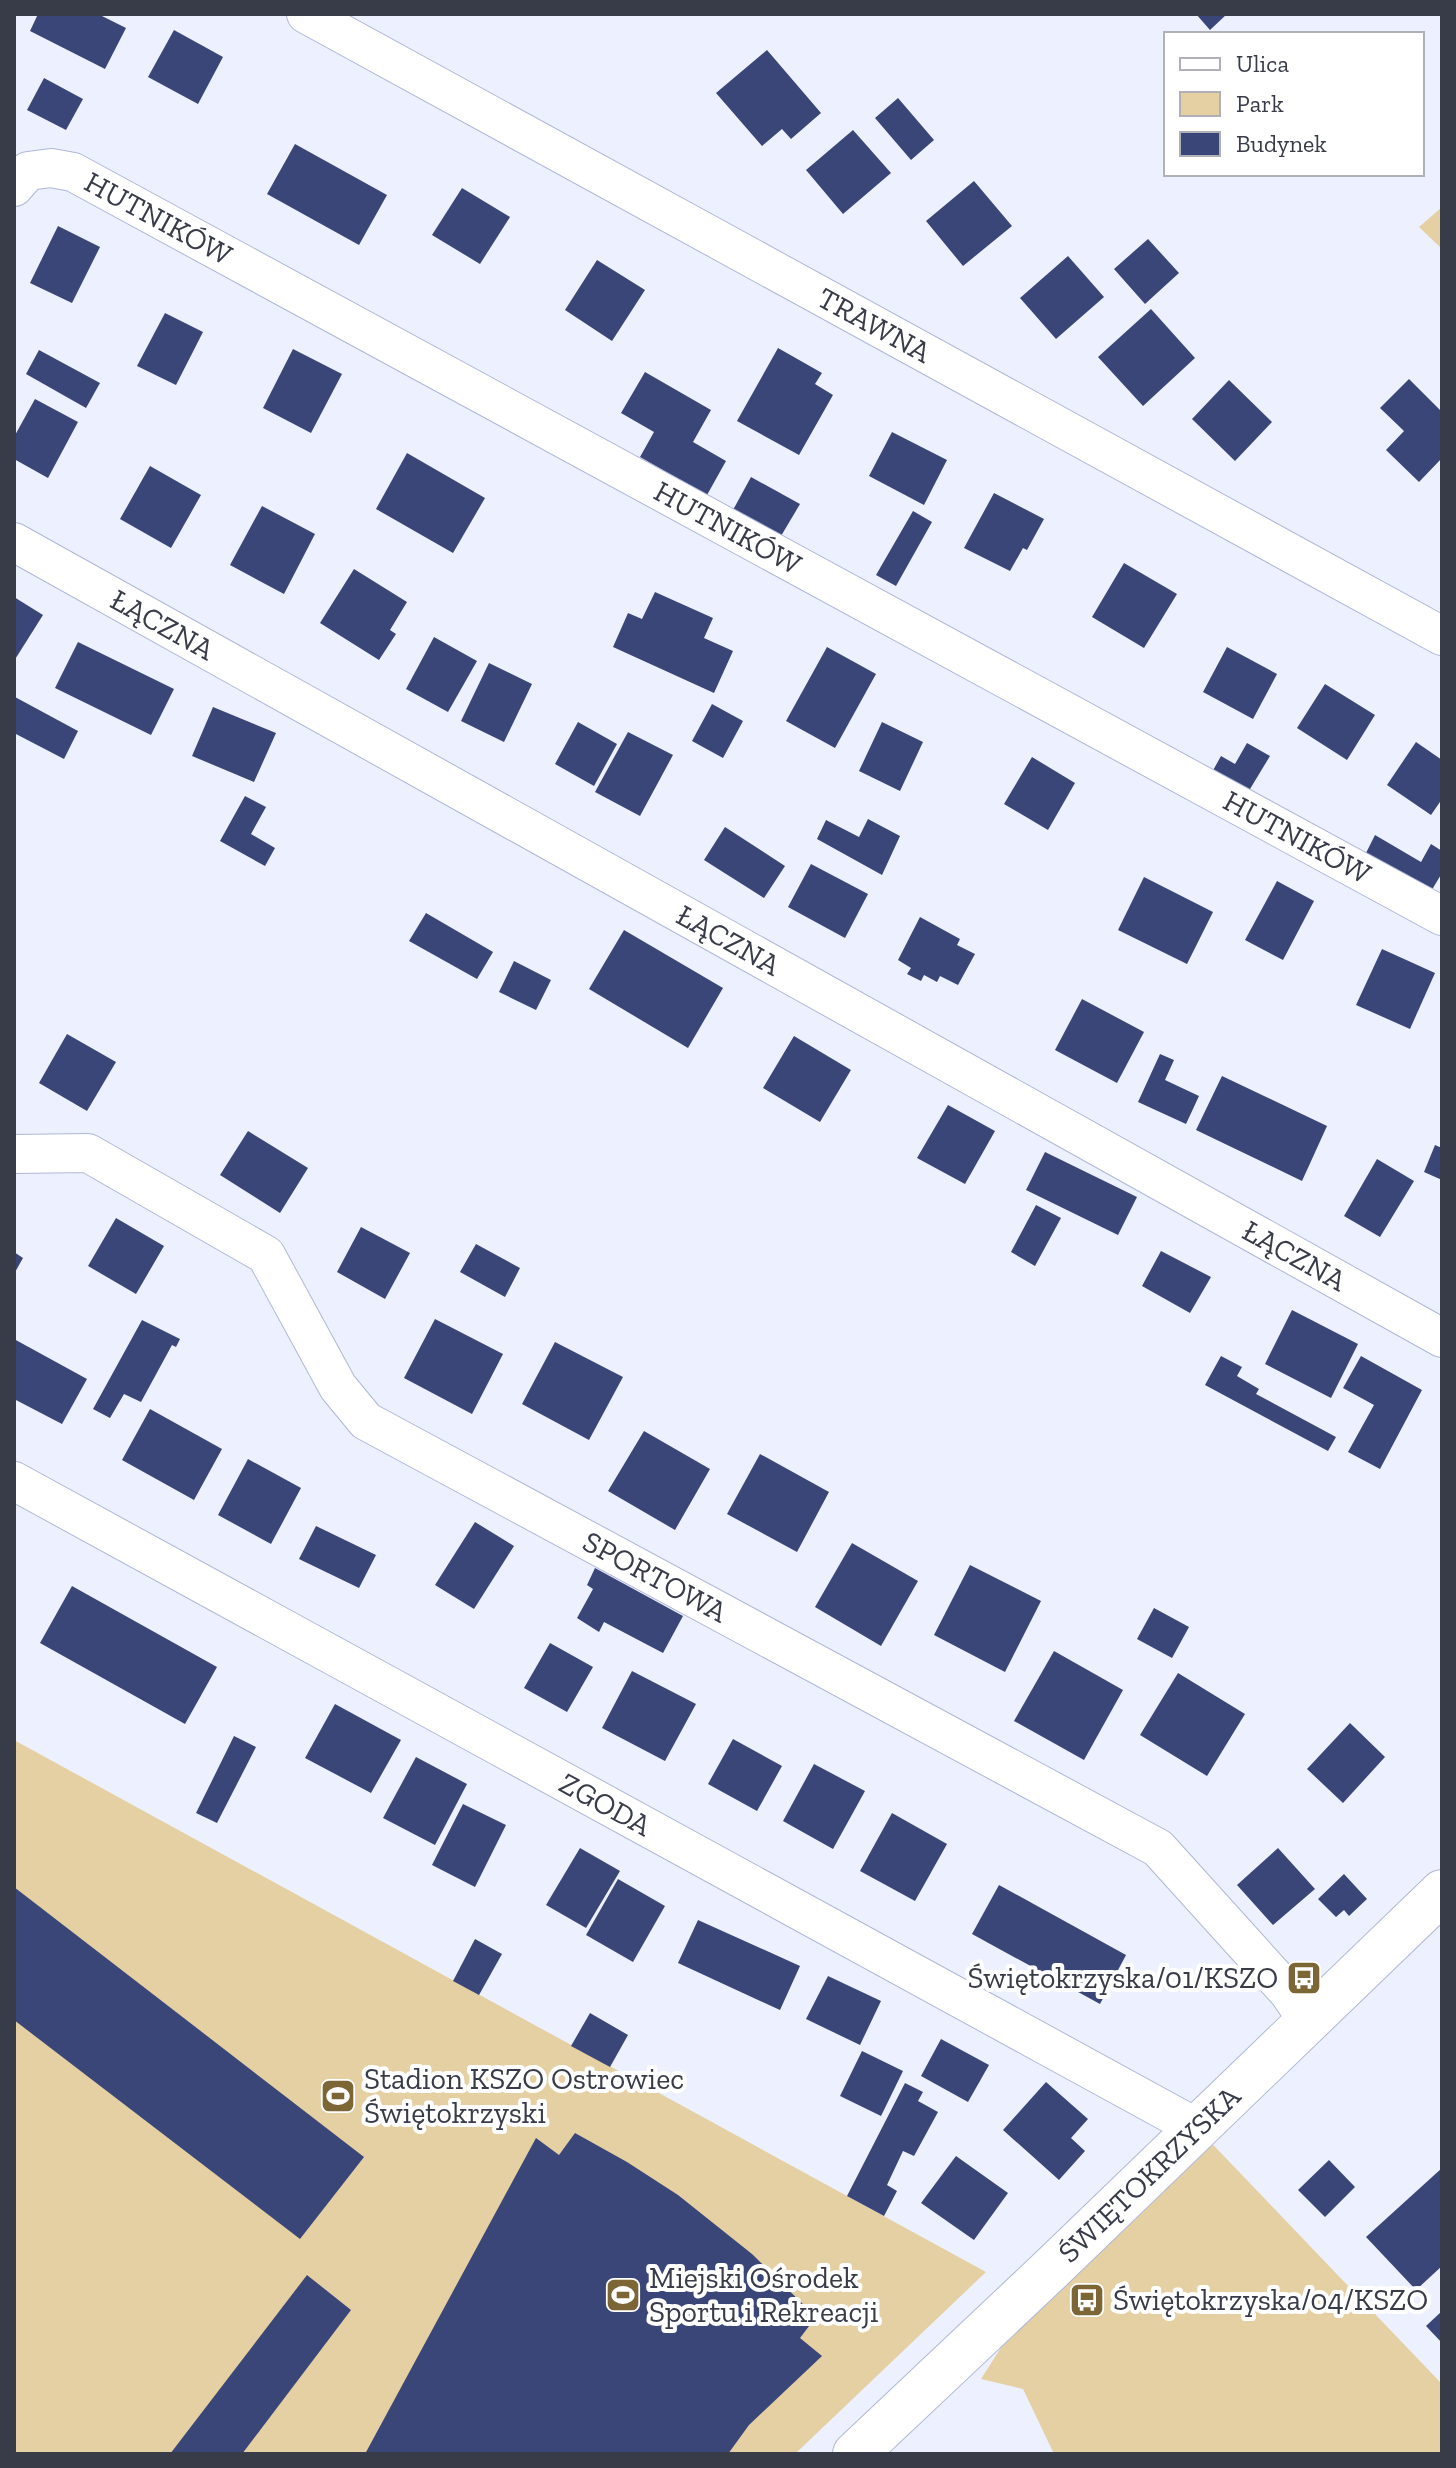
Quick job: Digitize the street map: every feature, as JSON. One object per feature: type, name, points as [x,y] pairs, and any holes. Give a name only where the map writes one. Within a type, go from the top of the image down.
[{"type":"street","name":"TRAWNA","points":[[306,14],[1442,636]]},
{"type":"street","name":"HUTNIKÓW","points":[[14,187],[28,171],[51,168],[73,172],[1442,916]]},
{"type":"street","name":"ŁĄCZNA","points":[[14,542],[1442,1338]]},
{"type":"street","name":"SPORTOWA","points":[[14,1154],[88,1153],[266,1255],[338,1387],[366,1421],[1158,1848],[1289,1993],[1308,2021]]},
{"type":"street","name":"ZGODA","points":[[14,1481],[1197,2128]]},
{"type":"street","name":"ŚWIĘTOKRZYSKA","points":[[855,2454],[1442,1892]]},
{"type":"green space","points":[[1442,207],[1442,249],[1419,227]]},
{"type":"green space","name":"Stadion KSZO Ostrowiec Świętokrzyski","points":[[14,1740],[986,2272],[795,2454],[14,2454]]},
{"type":"green space","points":[[1197,2128],[1442,2384],[1442,2454],[1054,2454],[1023,2389],[981,2379],[1051,2269]]},
{"type":"building","points":[[38,14],[98,14],[126,28],[105,69],[30,31]]},
{"type":"building","points":[[1196,14],[1227,14],[1210,30]]},
{"type":"building","points":[[174,30],[223,57],[198,104],[148,77]]},
{"type":"building","points":[[767,50],[821,113],[791,139],[782,129],[762,146],[716,93]]},
{"type":"building","points":[[44,78],[83,99],[66,130],[27,110]]},
{"type":"building","points":[[898,98],[934,140],[911,160],[875,118]]},
{"type":"building","points":[[853,130],[891,173],[843,214],[806,170]]},
{"type":"building","points":[[295,144],[387,195],[359,245],[267,194]]},
{"type":"building","points":[[974,181],[1012,226],[963,266],[926,221]]},
{"type":"building","points":[[462,188],[510,217],[480,264],[432,235]]},
{"type":"building","points":[[58,226],[100,247],[72,303],[30,283]]},
{"type":"building","points":[[1148,239],[1179,273],[1145,304],[1114,269]]},
{"type":"building","points":[[1068,256],[1104,297],[1056,339],[1020,298]]},
{"type":"building","points":[[597,260],[645,290],[612,341],[565,310]]},
{"type":"building","points":[[1151,309],[1195,358],[1143,406],[1098,357]]},
{"type":"building","points":[[165,313],[203,332],[176,385],[137,366]]},
{"type":"building","points":[[778,348],[822,373],[815,384],[833,395],[799,455],[737,421]]},
{"type":"building","points":[[293,349],[342,374],[311,433],[263,408]]},
{"type":"building","points":[[39,350],[100,383],[86,408],[26,374]]},
{"type":"building","points":[[645,372],[711,410],[693,442],[726,461],[707,495],[640,457],[654,432],[621,413]]},
{"type":"building","points":[[1409,379],[1442,412],[1442,458],[1419,482],[1386,450],[1404,431],[1380,408]]},
{"type":"building","points":[[1229,380],[1272,422],[1235,461],[1192,419]]},
{"type":"building","points":[[35,399],[78,422],[48,478],[14,459],[14,437]]},
{"type":"building","points":[[892,432],[947,460],[924,505],[869,476]]},
{"type":"building","points":[[407,453],[485,498],[453,553],[376,509]]},
{"type":"building","points":[[150,466],[201,495],[171,548],[120,519]]},
{"type":"building","points":[[751,477],[800,504],[781,536],[733,510]]},
{"type":"building","points":[[994,493],[1044,519],[1027,550],[1023,548],[1010,571],[964,548]]},
{"type":"building","points":[[262,506],[315,534],[284,594],[230,565]]},
{"type":"building","points":[[913,511],[932,522],[896,586],[876,575]]},
{"type":"building","points":[[1124,563],[1177,594],[1144,648],[1092,617]]},
{"type":"building","points":[[354,569],[407,602],[390,630],[396,634],[379,660],[320,623]]},
{"type":"building","points":[[655,592],[713,618],[704,638],[733,651],[714,693],[613,647],[628,613],[642,619]]},
{"type":"building","points":[[14,597],[43,615],[14,661]]},
{"type":"building","points":[[434,637],[477,661],[448,712],[406,689]]},
{"type":"building","points":[[78,642],[174,689],[151,735],[55,688]]},
{"type":"building","points":[[827,647],[876,674],[835,748],[786,721]]},
{"type":"building","points":[[1227,647],[1277,674],[1253,719],[1203,692]]},
{"type":"building","points":[[489,663],[532,684],[504,742],[461,721]]},
{"type":"building","points":[[1325,684],[1375,715],[1347,760],[1297,728]]},
{"type":"building","points":[[15,697],[78,731],[64,759],[14,733]]},
{"type":"building","points":[[712,704],[743,721],[723,758],[692,741]]},
{"type":"building","points":[[213,707],[276,733],[254,782],[192,756]]},
{"type":"building","points":[[578,722],[617,744],[594,786],[555,764]]},
{"type":"building","points":[[882,722],[923,742],[900,791],[859,771]]},
{"type":"building","points":[[628,732],[673,755],[640,816],[595,792]]},
{"type":"building","points":[[1416,742],[1442,760],[1442,799],[1431,815],[1387,785]]},
{"type":"building","points":[[1247,743],[1270,756],[1247,794],[1211,774],[1221,756],[1235,764]]},
{"type":"building","points":[[1032,757],[1075,783],[1048,830],[1004,804]]},
{"type":"building","points":[[245,796],[266,807],[251,834],[275,848],[265,866],[220,841]]},
{"type":"building","points":[[868,819],[900,836],[882,875],[817,839],[826,820],[859,837]]},
{"type":"building","points":[[725,827],[785,866],[764,898],[704,860]]},
{"type":"building","points":[[1375,835],[1421,862],[1431,844],[1442,851],[1442,873],[1430,893],[1364,857]]},
{"type":"building","points":[[811,864],[868,894],[845,938],[788,907]]},
{"type":"building","points":[[1144,877],[1213,912],[1187,964],[1118,930]]},
{"type":"building","points":[[1277,881],[1314,901],[1283,960],[1245,940]]},
{"type":"building","points":[[426,913],[493,952],[477,979],[409,941]]},
{"type":"building","points":[[920,917],[960,939],[957,945],[975,954],[958,985],[940,976],[937,982],[924,975],[921,981],[907,974],[911,968],[898,960]]},
{"type":"building","points":[[624,930],[723,988],[688,1048],[589,989]]},
{"type":"building","points":[[1382,949],[1435,973],[1410,1029],[1356,1005]]},
{"type":"building","points":[[514,961],[551,980],[536,1010],[499,992]]},
{"type":"building","points":[[1082,999],[1144,1032],[1117,1083],[1055,1050]]},
{"type":"building","points":[[67,1034],[116,1062],[87,1111],[39,1083]]},
{"type":"building","points":[[794,1036],[851,1070],[820,1122],[763,1088]]},
{"type":"building","points":[[1160,1054],[1174,1060],[1165,1080],[1199,1096],[1186,1124],[1138,1102]]},
{"type":"building","points":[[1222,1076],[1327,1126],[1302,1181],[1196,1130]]},
{"type":"building","points":[[948,1105],[995,1131],[965,1184],[917,1158]]},
{"type":"building","points":[[248,1131],[308,1168],[280,1213],[220,1175]]},
{"type":"building","points":[[1435,1145],[1442,1148],[1442,1180],[1424,1172]]},
{"type":"building","points":[[1045,1152],[1137,1197],[1118,1235],[1026,1190]]},
{"type":"building","points":[[1377,1159],[1414,1181],[1380,1237],[1344,1216]]},
{"type":"building","points":[[1036,1205],[1061,1218],[1035,1266],[1011,1252]]},
{"type":"building","points":[[116,1218],[164,1246],[136,1294],[88,1266]]},
{"type":"building","points":[[361,1227],[410,1253],[385,1299],[337,1272]]},
{"type":"building","points":[[476,1244],[520,1268],[505,1297],[460,1272]]},
{"type":"building","points":[[1161,1251],[1211,1277],[1190,1313],[1142,1286]]},
{"type":"building","points":[[14,1252],[23,1258],[14,1274]]},
{"type":"building","points":[[1292,1310],[1358,1344],[1331,1398],[1265,1364]]},
{"type":"building","points":[[435,1319],[503,1354],[472,1414],[404,1378]]},
{"type":"building","points":[[142,1320],[180,1339],[176,1347],[172,1345],[141,1402],[124,1394],[110,1418],[93,1409]]},
{"type":"building","points":[[14,1339],[87,1379],[62,1424],[14,1399]]},
{"type":"building","points":[[555,1342],[623,1377],[589,1440],[522,1404]]},
{"type":"building","points":[[1221,1356],[1242,1367],[1237,1376],[1259,1389],[1256,1394],[1336,1437],[1328,1451],[1205,1385]]},
{"type":"building","points":[[1361,1356],[1422,1390],[1380,1469],[1348,1452],[1374,1405],[1343,1388]]},
{"type":"building","points":[[150,1409],[222,1449],[194,1500],[122,1460]]},
{"type":"building","points":[[644,1431],[710,1469],[675,1530],[608,1491]]},
{"type":"building","points":[[760,1454],[829,1492],[797,1552],[727,1514]]},
{"type":"building","points":[[248,1459],[301,1488],[271,1544],[218,1515]]},
{"type":"building","points":[[475,1522],[514,1546],[474,1609],[435,1585]]},
{"type":"building","points":[[316,1526],[376,1555],[359,1588],[299,1559]]},
{"type":"building","points":[[852,1543],[918,1581],[881,1646],[815,1607]]},
{"type":"building","points":[[970,1565],[1041,1601],[1005,1672],[934,1635]]},
{"type":"building","points":[[595,1568],[683,1616],[663,1653],[604,1622],[599,1632],[577,1618],[593,1589],[587,1585]]},
{"type":"building","points":[[72,1586],[217,1667],[185,1724],[40,1643]]},
{"type":"building","points":[[1154,1608],[1189,1627],[1172,1658],[1137,1639]]},
{"type":"building","points":[[550,1643],[593,1667],[567,1712],[524,1688]]},
{"type":"building","points":[[1054,1651],[1123,1690],[1084,1760],[1014,1721]]},
{"type":"building","points":[[632,1671],[696,1704],[665,1761],[602,1728]]},
{"type":"building","points":[[1178,1673],[1245,1714],[1207,1776],[1140,1735]]},
{"type":"building","points":[[335,1704],[401,1740],[371,1793],[305,1758]]},
{"type":"building","points":[[1350,1723],[1385,1757],[1343,1803],[1307,1769]]},
{"type":"building","points":[[234,1736],[256,1747],[217,1823],[196,1813]]},
{"type":"building","points":[[733,1739],[782,1766],[757,1811],[708,1784]]},
{"type":"building","points":[[416,1757],[467,1784],[435,1845],[383,1818]]},
{"type":"building","points":[[814,1764],[865,1791],[833,1849],[783,1821]]},
{"type":"building","points":[[463,1804],[506,1825],[475,1887],[432,1865]]},
{"type":"building","points":[[892,1813],[947,1844],[915,1901],[860,1871]]},
{"type":"building","points":[[580,1848],[620,1871],[586,1928],[546,1905]]},
{"type":"building","points":[[1278,1848],[1315,1889],[1273,1925],[1237,1885]]},
{"type":"building","points":[[1344,1874],[1367,1899],[1349,1916],[1344,1910],[1336,1917],[1318,1899]]},
{"type":"building","points":[[618,1879],[665,1906],[633,1962],[586,1935]]},
{"type":"building","points":[[999,1885],[1126,1955],[1100,2004],[972,1934]]},
{"type":"building","points":[[14,1887],[364,2157],[300,2239],[14,2020]]},
{"type":"building","points":[[698,1920],[800,1966],[780,2010],[678,1963]]},
{"type":"building","points":[[475,1939],[502,1954],[479,1995],[453,1981]]},
{"type":"building","points":[[828,1976],[881,2001],[860,2045],[806,2019]]},
{"type":"building","points":[[590,2013],[628,2035],[610,2067],[571,2046]]},
{"type":"building","points":[[941,2039],[989,2065],[968,2102],[921,2076]]},
{"type":"building","points":[[862,2051],[903,2071],[881,2116],[840,2096]]},
{"type":"building","points":[[1046,2082],[1088,2119],[1071,2138],[1085,2151],[1059,2180],[1003,2130]]},
{"type":"building","points":[[905,2083],[923,2092],[918,2101],[938,2112],[914,2156],[903,2151],[887,2185],[897,2191],[884,2216],[847,2196]]},
{"type":"building","name":"Miejski Ośrodek Sportu i Rekreacji","points":[[575,2133],[678,2195],[752,2254],[816,2317],[800,2338],[822,2356],[749,2425],[728,2454],[365,2454],[536,2138],[559,2155]]},
{"type":"building","points":[[956,2156],[1008,2193],[974,2240],[921,2203]]},
{"type":"building","points":[[1329,2160],[1355,2187],[1325,2217],[1298,2190]]},
{"type":"building","points":[[1442,2168],[1442,2266],[1416,2290],[1366,2237]]},
{"type":"building","points":[[307,2275],[351,2310],[242,2454],[170,2454]]},
{"type":"building","points":[[1442,2311],[1442,2343],[1426,2326]]},
{"type":"place","name":"Świętokrzyska/01/KSZO","points":[[1304,1978]]},
{"type":"place","name":"Stadion KSZO Ostrowiec Świętokrzyski","points":[[338,2096]]},
{"type":"place","name":"Miejski Ośrodek Sportu i Rekreacji","points":[[623,2295]]},
{"type":"place","name":"Świętokrzyska/04/KSZO","points":[[1087,2300]]}]
